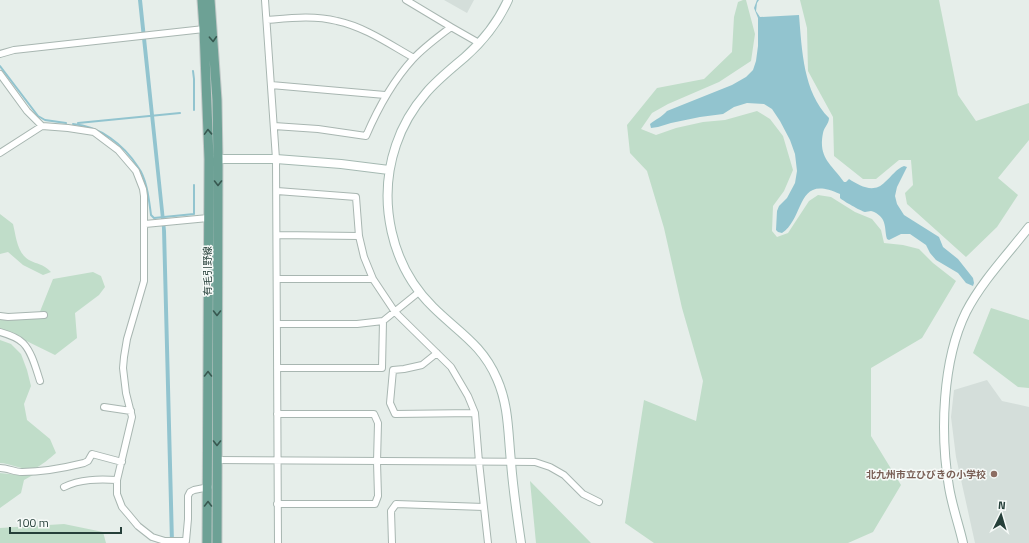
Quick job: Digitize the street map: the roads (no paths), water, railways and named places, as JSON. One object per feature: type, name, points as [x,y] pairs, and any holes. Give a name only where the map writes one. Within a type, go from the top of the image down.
[{"type":"main road","name":"有毛引野線","points":[[202,0],[213,159],[217,460],[212,487],[207,543]]},
{"type":"main road","name":"有毛引野線","points":[[210,0],[217,100],[208,218],[212,487],[217,543]]},
{"type":"street","points":[[266,0],[276,159],[278,543]]},
{"type":"street","points":[[406,0],[479,43]]},
{"type":"street","points":[[508,0],[502,13],[479,43],[425,94],[409,116],[396,144],[389,170],[388,196],[389,219],[394,247],[404,269],[419,292],[433,308],[474,343],[497,378],[503,395],[508,420],[511,462],[521,543]]},
{"type":"street","points":[[267,20],[294,18],[336,20],[354,26],[379,38],[414,58]]},
{"type":"street","points":[[274,126],[318,129],[366,136],[385,95],[414,58],[451,27]]},
{"type":"street","points":[[0,54],[14,50],[204,29]]},
{"type":"street","points":[[0,74],[27,111],[42,126]]},
{"type":"street","points":[[271,85],[385,95]]},
{"type":"street","points":[[0,154],[42,126],[68,128],[94,132],[118,150],[136,171],[143,189],[144,281],[127,339],[124,357],[123,368],[132,417],[117,480],[117,494],[122,507],[138,526],[152,537],[165,541],[186,541],[188,496],[190,492],[194,490],[212,487]]},
{"type":"street","points":[[213,159],[276,159],[341,164],[389,170]]},
{"type":"street","points":[[276,191],[356,197],[359,236],[364,257],[373,279],[395,312],[451,367],[460,380],[475,413],[488,543]]},
{"type":"street","points":[[144,224],[208,218]]},
{"type":"street","points":[[963,543],[949,489],[946,466],[944,425],[946,384],[950,359],[960,327],[967,311],[985,282],[1029,227]]},
{"type":"street","points":[[277,235],[359,236]]},
{"type":"street","points":[[277,279],[373,279]]},
{"type":"street","points":[[277,324],[357,324],[383,321],[419,292]]},
{"type":"street","points":[[0,316],[44,315]]},
{"type":"street","points":[[277,368],[382,368],[383,321]]},
{"type":"street","points":[[0,332],[12,336],[23,343],[28,351],[40,381]]},
{"type":"street","points":[[437,353],[422,365],[393,370],[390,403],[395,414],[475,413]]},
{"type":"street","points":[[104,407],[130,411]]},
{"type":"street","points":[[277,414],[374,414],[378,423],[378,496],[375,504],[277,504]]},
{"type":"street","points":[[0,468],[20,472],[45,471],[84,463],[88,461],[92,454],[122,462]]},
{"type":"street","points":[[217,460],[535,462],[550,467],[564,475],[583,494],[599,502]]},
{"type":"street","points":[[64,488],[71,484],[97,479],[117,480]]},
{"type":"street","points":[[392,543],[391,511],[396,504],[484,507]]},
{"type":"water","points":[[138,0],[142,0],[166,231],[174,543],[170,543],[162,228]]},
{"type":"water","points":[[757,0],[759,0],[756,11],[760,17],[799,15],[805,70],[820,108],[829,118],[824,131],[822,149],[830,165],[844,182],[849,179],[867,188],[876,188],[881,186],[901,167],[907,167],[897,187],[895,196],[897,204],[904,215],[939,237],[943,247],[958,259],[973,278],[973,286],[966,283],[958,273],[936,260],[926,245],[910,234],[901,234],[889,240],[887,239],[884,222],[878,214],[871,211],[865,212],[860,210],[840,198],[840,194],[826,189],[815,189],[808,193],[790,226],[782,233],[778,232],[776,230],[777,211],[779,206],[787,198],[795,183],[797,171],[795,154],[790,140],[772,109],[764,104],[747,103],[734,107],[723,114],[700,117],[651,128],[650,124],[667,111],[732,85],[746,77],[753,70],[758,46],[758,18],[754,8]]},
{"type":"waterway","points":[[0,66],[38,116],[45,120],[66,123]]},
{"type":"waterway","points":[[193,71],[194,110]]},
{"type":"waterway","points":[[78,123],[180,113]]},
{"type":"waterway","points":[[73,124],[93,128],[110,138],[126,151],[144,177],[151,215],[154,218],[194,214],[194,185]]},
{"type":"place","name":"北九州市立ひびきの小学校","points":[[994,474]]}]
